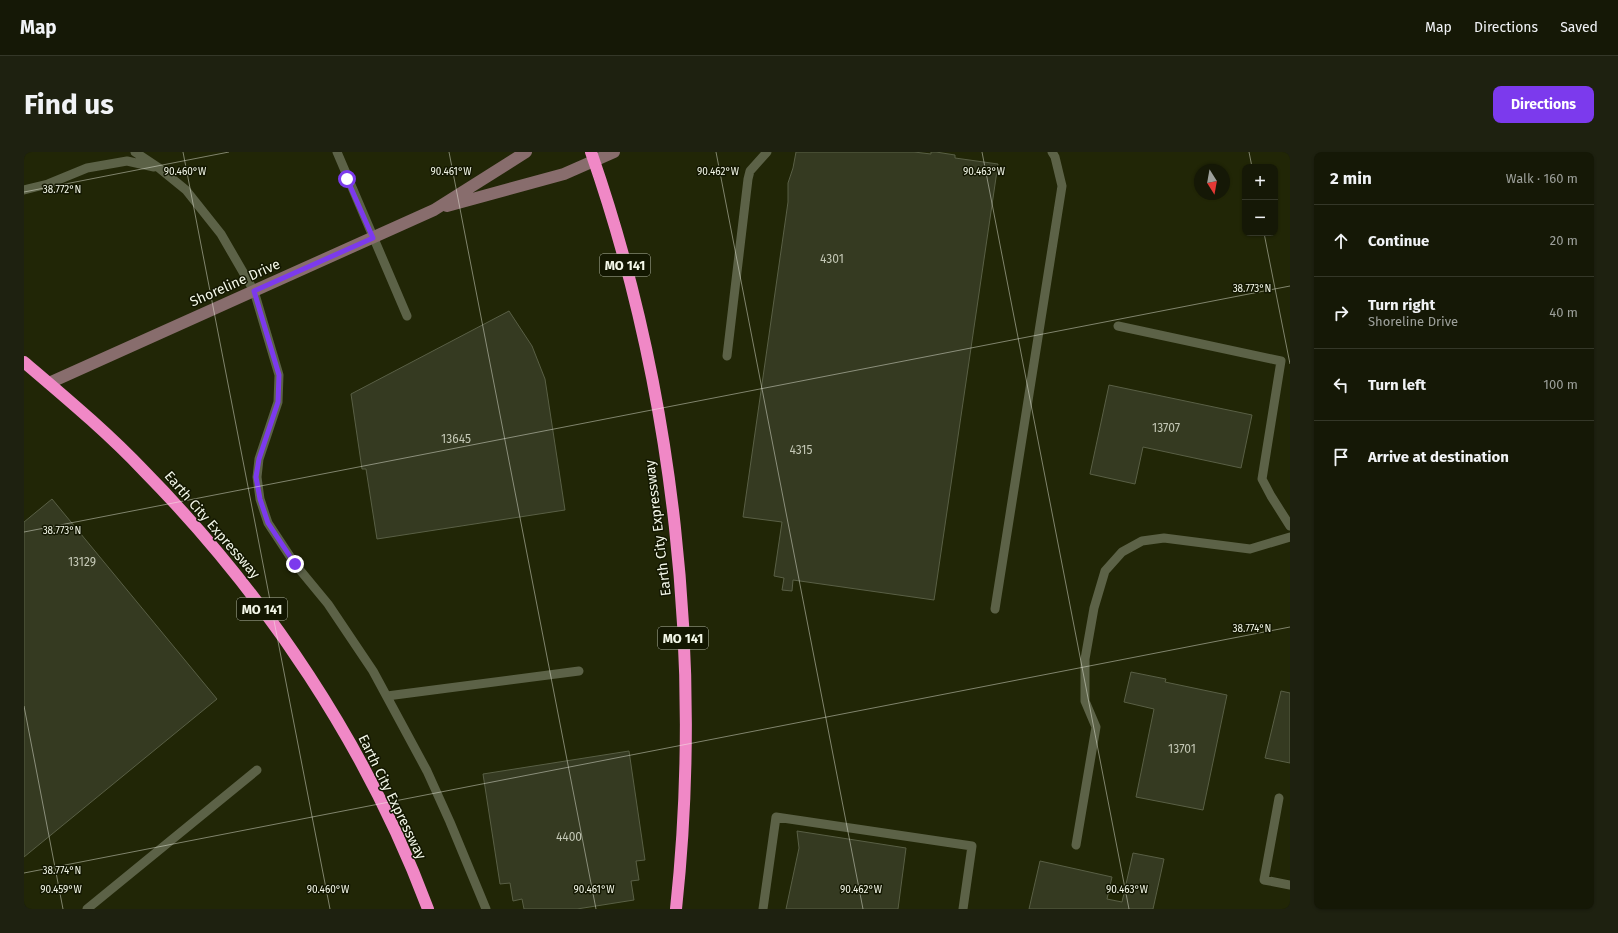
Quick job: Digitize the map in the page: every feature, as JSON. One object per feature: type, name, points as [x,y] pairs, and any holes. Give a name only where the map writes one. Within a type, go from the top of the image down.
[{"type":"highway","name":"Earth City Expressway","points":[[592,157],[619,242],[638,316],[660,426],[672,507],[680,580],[685,728],[684,802],[676,909]]},
{"type":"highway","name":"Earth City Expressway","points":[[24,362],[91,420],[144,470],[194,524],[241,580],[285,640],[325,701],[361,764],[394,830],[428,909]]},
{"type":"street","name":"Shoreline Drive","points":[[49,383],[434,210],[526,152]]},
{"type":"street","name":"Shoreline Drive","points":[[434,210],[564,174],[592,157],[614,152]]},
{"type":"lane","points":[[135,152],[160,168],[186,190],[221,234],[254,291],[279,375],[278,402],[259,459],[256,477],[260,499],[268,523],[295,564],[328,604],[348,633],[387,696],[427,771],[448,816],[486,909]]},
{"type":"lane","points":[[337,152],[407,316]]},
{"type":"lane","points":[[727,356],[748,178],[750,171],[767,152]]},
{"type":"lane","points":[[995,609],[1062,186],[1059,169],[1052,152]]},
{"type":"lane","points":[[24,190],[48,184],[87,168],[127,161],[160,168]]},
{"type":"lane","points":[[1118,326],[1281,361],[1262,479],[1290,526]]},
{"type":"lane","points":[[1076,845],[1096,727],[1085,701],[1085,659],[1094,608],[1105,571],[1122,552],[1142,541],[1164,538],[1250,549],[1290,537]]},
{"type":"lane","points":[[387,696],[579,671]]},
{"type":"lane","points":[[87,909],[257,770]]},
{"type":"lane","points":[[1279,798],[1264,880],[1290,885]]},
{"type":"lane","points":[[763,909],[776,817],[972,846],[963,909]]},
{"type":"shaded area","points":[[24,152],[1290,152],[1290,909],[24,909]]},
{"type":"building","points":[[796,152],[914,152],[931,154],[931,152],[936,152],[955,155],[955,158],[998,164],[934,600],[793,580],[792,591],[782,590],[784,578],[774,576],[782,522],[743,517],[788,202],[788,183]]},
{"type":"building","points":[[509,311],[532,346],[545,379],[565,510],[377,539],[366,469],[362,469],[351,394]]},
{"type":"building","points":[[1109,385],[1252,415],[1241,468],[1143,447],[1135,484],[1090,474]]},
{"type":"building","points":[[52,499],[217,699],[24,857],[24,522]]},
{"type":"building","points":[[1131,672],[1166,679],[1165,682],[1227,695],[1203,810],[1136,797],[1154,709],[1124,702]]},
{"type":"building","points":[[1281,691],[1290,693],[1290,763],[1265,758]]},
{"type":"building","points":[[629,751],[645,860],[636,861],[639,880],[631,881],[634,900],[577,909],[524,909],[522,899],[513,901],[510,883],[500,884],[483,774]]},
{"type":"building","points":[[797,831],[906,848],[898,909],[786,909],[799,848]]},
{"type":"building","points":[[1133,853],[1164,859],[1153,909],[1029,909],[1040,861],[1112,877],[1107,899],[1122,902]]},
{"type":"route","points":[[295,564],[268,523],[260,499],[256,477],[259,459],[278,402],[279,375],[254,291],[373,238],[347,179]]}]
